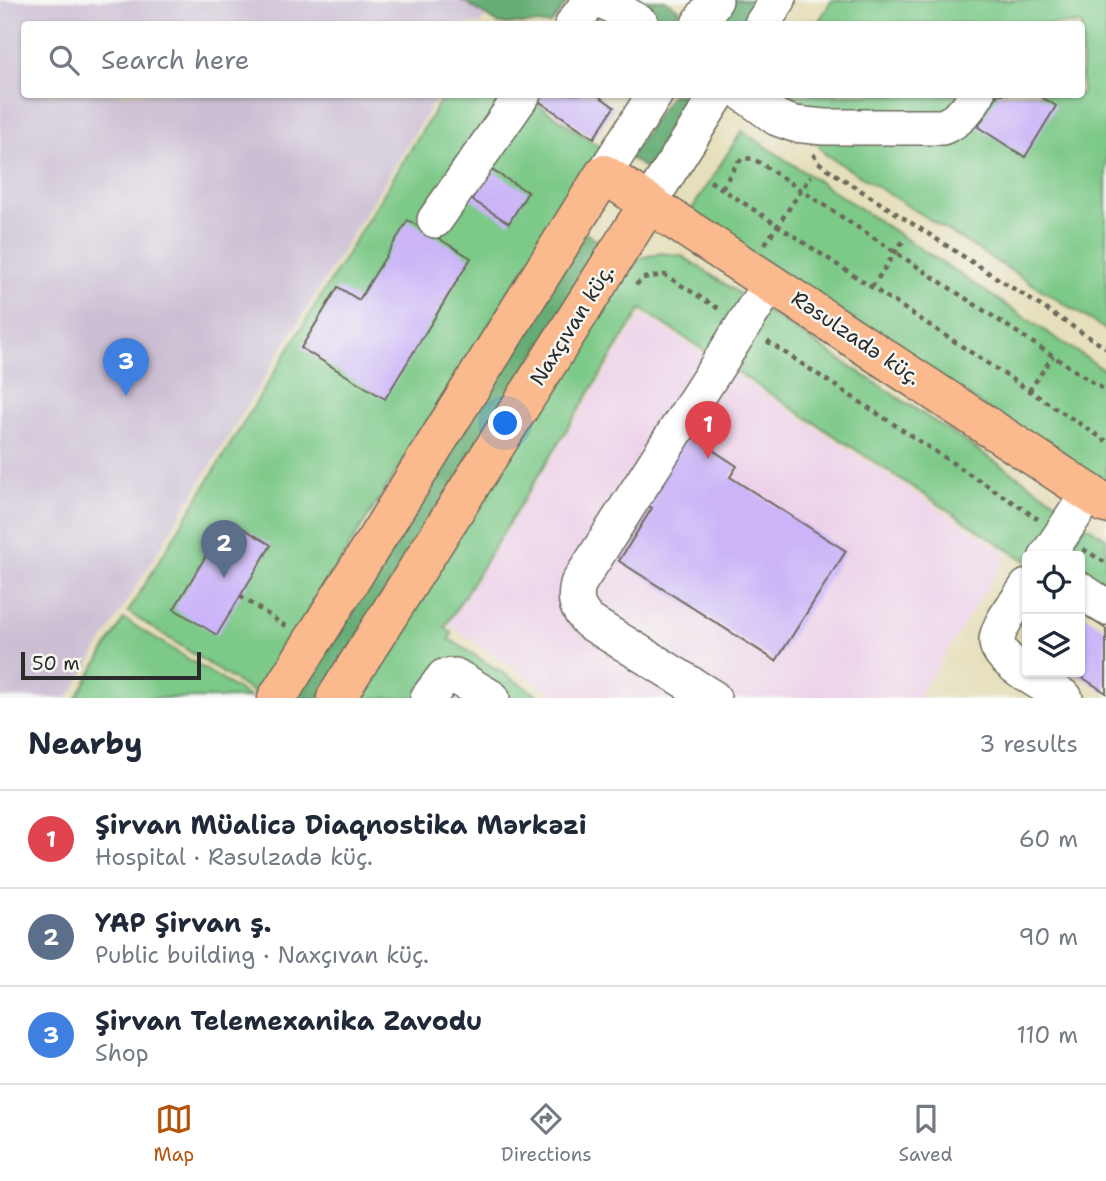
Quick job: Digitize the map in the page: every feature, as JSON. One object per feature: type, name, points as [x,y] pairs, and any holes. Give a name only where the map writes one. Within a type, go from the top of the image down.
[{"type":"main road","name":"Rəsulzadə küç.","points":[[604,174],[649,203],[768,264],[1098,498]]},
{"type":"main road","points":[[277,698],[604,174]]},
{"type":"main road","name":"Naxçıvan küç.","points":[[336,698],[649,203]]},
{"type":"street","points":[[575,21],[591,0]]},
{"type":"street","points":[[603,0],[636,21]]},
{"type":"street","points":[[701,21],[715,0]]},
{"type":"street","points":[[764,21],[778,0]]},
{"type":"street","points":[[435,220],[520,98]]},
{"type":"street","points":[[604,174],[652,98]]},
{"type":"street","name":"Naxçıvan küç.","points":[[649,203],[715,98]]},
{"type":"street","points":[[750,98],[777,118],[794,124],[824,127],[942,127],[955,122],[974,98]]},
{"type":"street","points":[[713,698],[588,621],[578,608],[575,597],[578,584],[768,264]]},
{"type":"street","points":[[1051,551],[1098,498]]},
{"type":"street","points":[[1085,593],[1106,607]]},
{"type":"street","points":[[1022,595],[999,631],[996,643],[1003,658],[1065,698]]},
{"type":"street","points":[[428,698],[444,677],[455,677],[492,698]]},
{"type":"path","points":[[794,124],[818,162],[1106,348]]},
{"type":"path","points":[[722,188],[738,162],[745,158],[754,159],[1106,391]]},
{"type":"path","points":[[768,264],[778,225],[811,176]]},
{"type":"path","points":[[710,181],[1106,442]]},
{"type":"path","points":[[872,287],[905,239]]},
{"type":"path","points":[[1029,391],[1054,356]]},
{"type":"path","points":[[240,596],[311,643]]},
{"type":"shaded area","points":[[0,0],[462,0],[486,15],[483,21],[21,21],[21,98],[436,98],[68,698],[0,698]]},
{"type":"shaded area","points":[[642,313],[1008,554],[918,698],[561,698],[448,625]]},
{"type":"green space","points":[[462,0],[569,0],[553,21],[494,21]]},
{"type":"green space","points":[[619,0],[665,0],[680,10],[673,21],[652,21]]},
{"type":"green space","points":[[730,0],[759,0],[746,21],[718,21]]},
{"type":"green space","points":[[832,0],[1106,0],[1106,330],[825,154],[785,98],[1085,98],[1085,21],[819,21]]},
{"type":"green space","points":[[442,98],[534,98],[533,101],[601,148],[256,694],[128,612]]},
{"type":"green space","points":[[669,98],[696,98],[649,170],[629,158]]},
{"type":"green space","points":[[742,131],[1106,371],[1106,487],[690,212]]},
{"type":"green space","points":[[583,232],[604,244],[319,698],[292,698]]},
{"type":"green space","points":[[661,253],[682,256],[1066,508],[1038,551],[1022,551],[1022,559],[641,309],[445,627],[452,633],[449,639],[542,698],[353,698],[619,279],[641,258]]},
{"type":"green space","points":[[1085,525],[1106,538],[1106,595],[1085,581],[1085,551],[1069,551]]},
{"type":"green space","points":[[124,619],[251,698],[76,698]]},
{"type":"building","points":[[602,98],[614,107],[594,138],[537,100]]},
{"type":"building","points":[[996,98],[1043,98],[1056,106],[1025,157],[978,127]]},
{"type":"building","points":[[485,166],[528,192],[509,223],[466,196]]},
{"type":"building","points":[[408,220],[471,258],[385,399],[301,348],[338,287],[359,300]]},
{"type":"building","points":[[685,432],[737,466],[730,477],[846,551],[776,661],[619,561],[652,508],[641,501]]},
{"type":"building","points":[[228,519],[271,545],[217,635],[174,609]]},
{"type":"building","points":[[1085,615],[1106,629],[1106,693],[1082,677],[1085,677]]},
{"type":"place","name":"Şirvan Telemexanika Zavodu","points":[[126,396]]},
{"type":"place","name":"Şirvan Müalicə Diaqnostika Mərkəzi","points":[[708,459]]},
{"type":"place","name":"YAP Şirvan ş.","points":[[224,578]]}]
